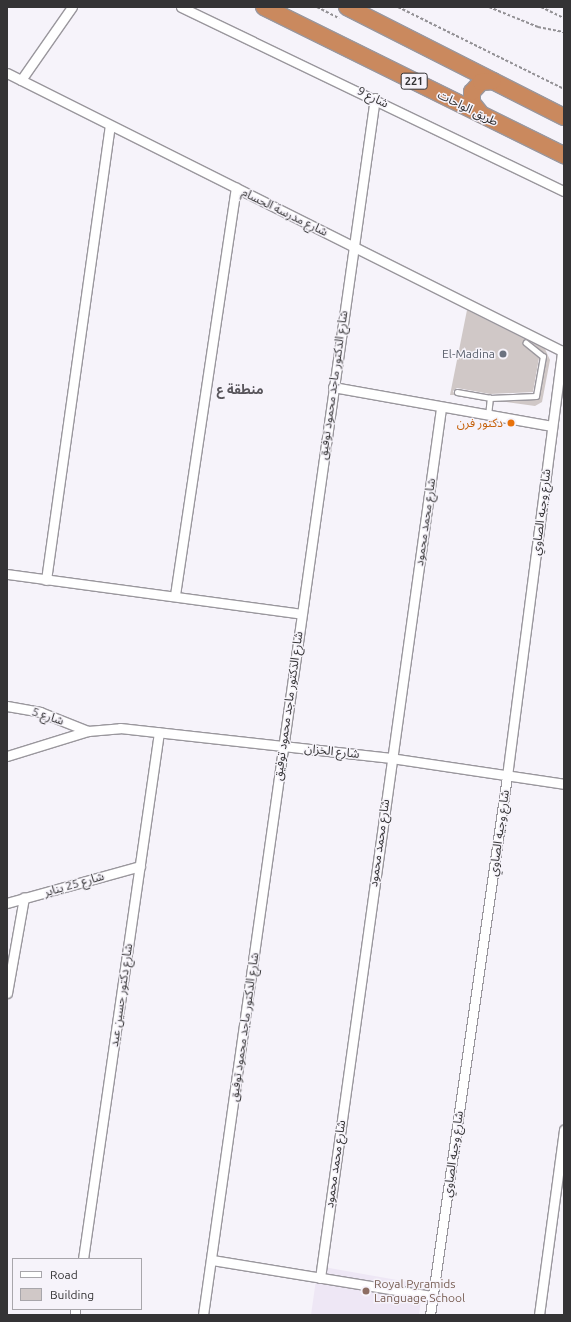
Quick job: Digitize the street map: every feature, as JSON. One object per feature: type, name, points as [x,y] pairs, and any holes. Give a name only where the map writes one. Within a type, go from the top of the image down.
[{"type":"highway","name":"طريق الواحات","points":[[264,7],[564,155]]},
{"type":"highway","points":[[347,7],[564,117]]},
{"type":"highway","points":[[481,114],[472,103],[472,92],[481,82],[492,81]]},
{"type":"street","points":[[21,80],[72,7]]},
{"type":"street","name":"شارع 9","points":[[181,7],[375,98],[564,191]]},
{"type":"street","name":"شارع مدرسة الحسام","points":[[7,73],[110,127],[563,351]]},
{"type":"street","name":"شارع الدكتور ماجد محمود توفيق","points":[[203,1315],[212,1260],[282,746],[375,98]]},
{"type":"street","points":[[46,580],[110,127]]},
{"type":"street","points":[[175,595],[236,188]]},
{"type":"street","name":"شارع وجيه الصاوي","points":[[430,1315],[507,776],[551,426],[563,351]]},
{"type":"street","points":[[333,387],[441,408],[551,426]]},
{"type":"street","name":"شارع محمد محمود","points":[[320,1278],[391,758],[441,408]]},
{"type":"street","points":[[7,574],[175,595],[301,614]]},
{"type":"street","name":"شارع 5","points":[[7,706],[40,712],[88,731]]},
{"type":"street","name":"شارع الخزان","points":[[7,756],[88,731],[120,728],[391,758],[564,784]]},
{"type":"street","name":"شارع دكتور حسين عيد","points":[[83,1258],[159,732]]},
{"type":"street","name":"شارع 25 يناير","points":[[7,903],[140,866]]},
{"type":"street","points":[[7,994],[24,898]]},
{"type":"street","points":[[539,1315],[564,1130]]},
{"type":"street","points":[[212,1260],[433,1296]]},
{"type":"lane","points":[[526,343],[542,354]]},
{"type":"lane","points":[[457,392],[490,398],[536,396],[542,354],[552,346]]},
{"type":"lane","points":[[488,416],[490,398]]},
{"type":"path","points":[[398,7],[564,89]]},
{"type":"path","points":[[488,7],[538,27],[564,32]]},
{"type":"path","points":[[541,7],[564,18]]},
{"type":"shaded area","name":"Royal Pyramids Language School","points":[[318,1266],[414,1283],[421,1299],[419,1315],[311,1315]]},
{"type":"building","name":"El-Madina","points":[[467,310],[525,339],[523,345],[539,358],[533,392],[490,394],[457,388],[453,391],[455,395],[450,395]]},
{"type":"building","points":[[531,342],[545,349],[550,360],[542,402],[535,406],[499,401],[539,398],[547,356]]},
{"type":"place","name":"El-Madina","points":[[503,354]]},
{"type":"place","name":"دكتور فرن","points":[[511,423]]},
{"type":"place","name":"Royal Pyramids Language School","points":[[366,1291]]},
{"type":"district","name":"منطقة ع","points":[[240,389]]}]
